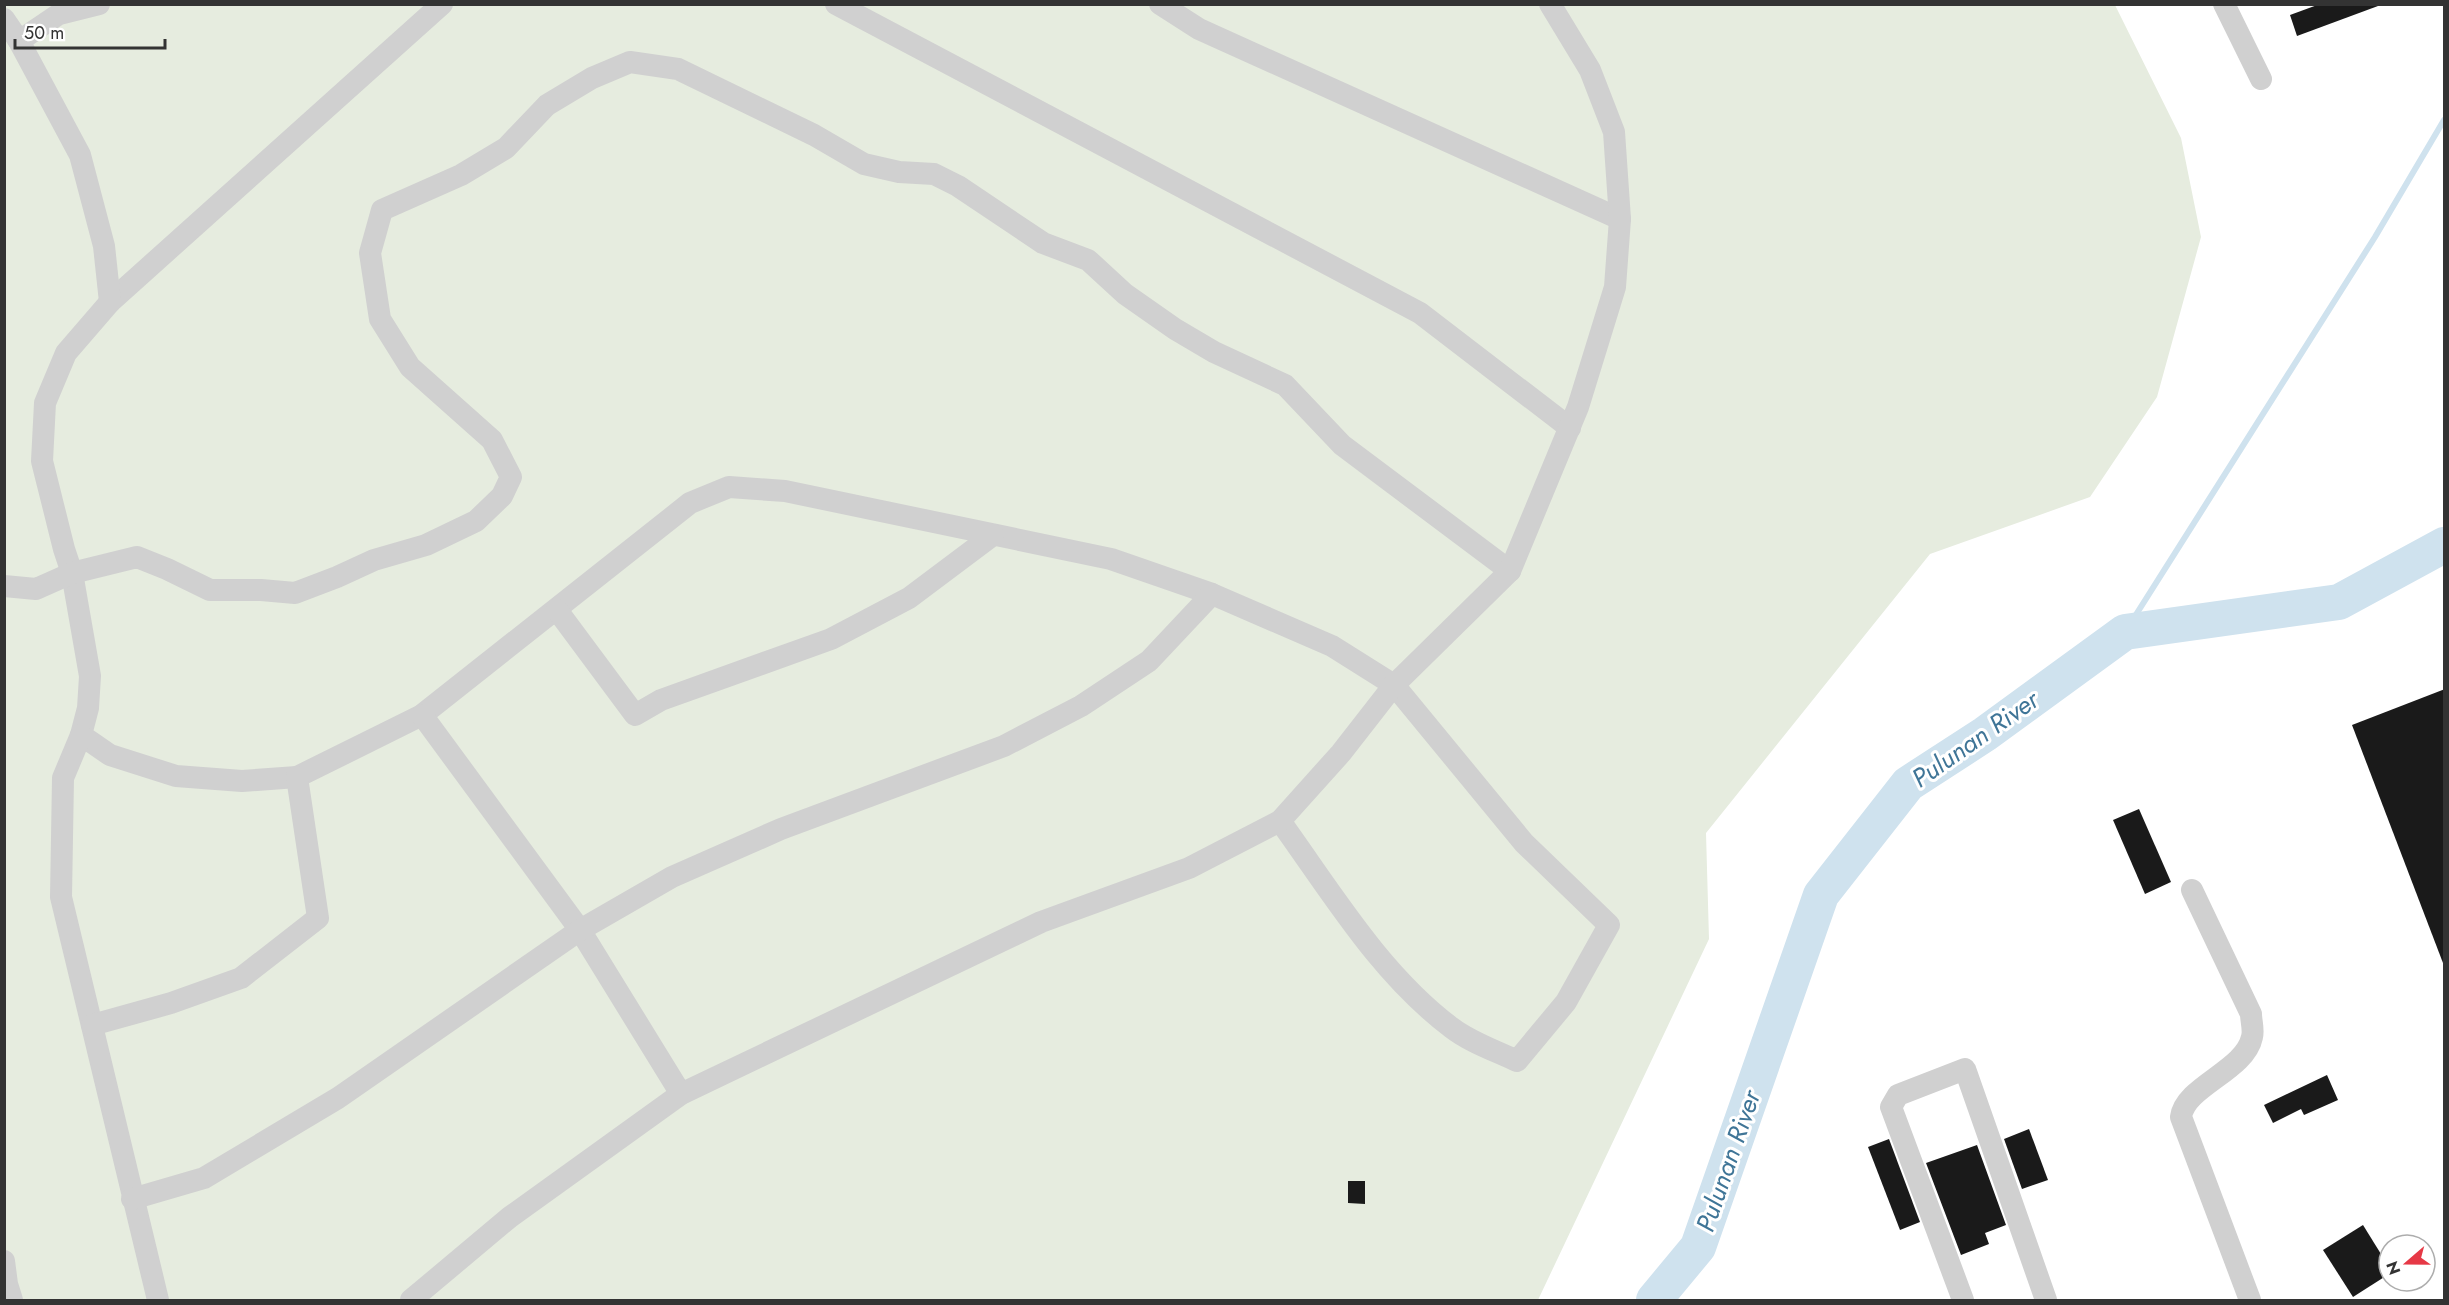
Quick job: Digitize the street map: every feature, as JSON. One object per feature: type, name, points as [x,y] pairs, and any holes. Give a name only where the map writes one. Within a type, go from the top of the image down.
[{"type":"street","points":[[20,41],[59,14],[99,4]]},
{"type":"street","points":[[158,1300],[61,897],[63,778],[81,735],[88,708],[90,676],[72,573],[42,461],[45,403],[66,353],[110,302],[442,4]]},
{"type":"street","points":[[836,4],[1420,313],[1570,428]]},
{"type":"street","points":[[1160,4],[1199,29],[1620,219]]},
{"type":"street","points":[[411,1300],[510,1217],[681,1094],[1041,922],[1189,868],[1280,821],[1341,753],[1394,685],[1510,571],[1570,428],[1615,288],[1620,219],[1614,132],[1590,70],[1550,4]]},
{"type":"street","points":[[2224,4],[2261,79]]},
{"type":"street","points":[[4,19],[20,41],[80,155],[104,246],[110,302]]},
{"type":"street","points":[[4,586],[36,589],[72,573],[136,557],[168,569],[210,590],[295,593],[337,578],[374,560],[426,545],[476,521],[502,496],[511,477],[492,440],[410,367],[380,319],[370,253],[382,210],[461,175],[506,148],[547,105],[592,78],[630,62],[678,69],[814,135],[864,164],[899,172],[934,174],[958,186],[1043,243],[1088,260],[1125,294],[1175,329],[1214,352],[1285,385],[1342,445],[1510,571]]},
{"type":"street","points":[[81,735],[110,755],[176,776],[242,781],[297,777],[422,715],[690,503],[729,487],[785,491],[1111,559],[1212,594],[1332,645],[1394,685],[1524,843],[1609,925],[1566,1002],[1517,1061],[1454,1030],[1408,991],[1346,914],[1280,821]]},
{"type":"street","points":[[557,610],[635,714],[661,700],[831,639],[909,598],[993,535]]},
{"type":"street","points":[[132,1199],[204,1178],[338,1098],[580,930],[672,877],[781,829],[1004,746],[1081,706],[1149,661],[1212,594]]},
{"type":"street","points":[[422,715],[580,930],[681,1094]]},
{"type":"street","points":[[92,1025],[171,1003],[241,978],[318,918],[297,777]]},
{"type":"street","points":[[2192,890],[2251,1014],[2253,1036],[2243,1056],[2186,1104],[2181,1117],[2250,1300]]},
{"type":"street","points":[[1964,1300],[1891,1107],[1898,1095],[1965,1069],[2046,1300]]},
{"type":"street","points":[[4,1261],[12,1300]]},
{"type":"shaded area","points":[[5,5],[2115,5],[2181,138],[2201,237],[2157,397],[2090,497],[1930,554],[1706,833],[1709,939],[1538,1300],[5,1300]]},
{"type":"building","points":[[2320,4],[2377,4],[2378,6],[2297,36],[2290,15]]},
{"type":"building","points":[[2445,689],[2445,963],[2443,963],[2352,725]]},
{"type":"building","points":[[2139,809],[2171,882],[2145,894],[2113,820]]},
{"type":"building","points":[[2327,1075],[2338,1100],[2304,1115],[2301,1109],[2273,1123],[2264,1105]]},
{"type":"building","points":[[2029,1129],[2048,1180],[2022,1189],[2004,1139]]},
{"type":"building","points":[[1889,1139],[1920,1222],[1900,1230],[1868,1147]]},
{"type":"building","points":[[1977,1145],[2006,1225],[1985,1233],[1989,1244],[1961,1255],[1926,1163]]},
{"type":"building","points":[[1348,1181],[1365,1181],[1365,1204],[1348,1203]]},
{"type":"building","points":[[2363,1225],[2377,1248],[2377,1282],[2353,1297],[2323,1250]]},
{"type":"waterway","points":[[2125,632],[2375,237],[2444,120]]},
{"type":"waterway","name":"Pulunan River","points":[[1654,1300],[1698,1247],[1821,895],[1908,784],[1985,734],[2125,632],[2339,602],[2444,545]]}]
